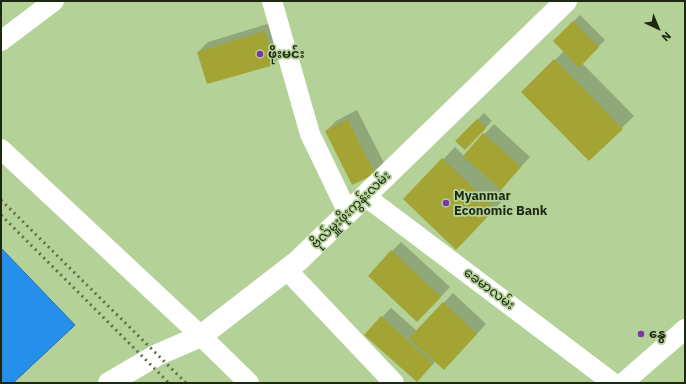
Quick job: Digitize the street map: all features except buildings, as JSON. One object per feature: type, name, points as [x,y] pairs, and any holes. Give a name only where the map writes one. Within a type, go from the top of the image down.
[{"type":"street","points":[[1,41],[54,1]]},
{"type":"street","points":[[272,1],[310,134],[348,213]]},
{"type":"street","name":"ဗိုလ်မှူးဖိုးကွန်းလမ်း","points":[[109,383],[157,355],[201,336],[298,261],[566,1]]},
{"type":"street","points":[[1,150],[201,336],[249,383]]},
{"type":"street","name":"ခေမာလမ်း","points":[[365,196],[614,383]]},
{"type":"street","points":[[287,270],[394,383]]},
{"type":"street","points":[[623,383],[685,329]]},
{"type":"water","points":[[1,248],[75,325],[13,383],[1,383]]},
{"type":"railway","points":[[1,200],[186,383]]},
{"type":"railway","points":[[1,215],[169,383]]},
{"type":"place","name":"ဖိုးမင်း","points":[[260,54]]},
{"type":"place","name":"Myanmar Economic Bank","points":[[446,203]]},
{"type":"place","name":"နွေ","points":[[641,334]]}]
